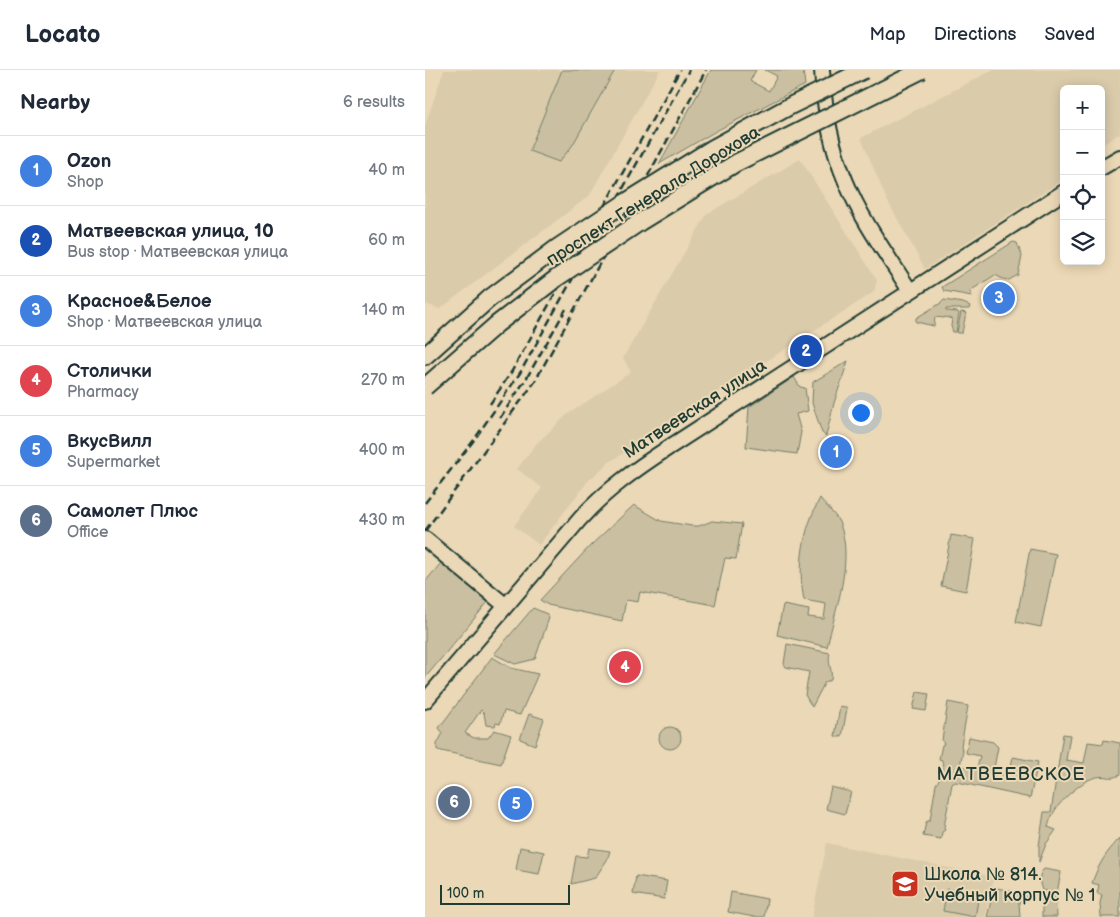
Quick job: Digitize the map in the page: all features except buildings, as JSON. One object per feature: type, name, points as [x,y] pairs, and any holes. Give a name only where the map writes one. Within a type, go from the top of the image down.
[{"type":"main road","name":"проспект Генерала Дорохова","points":[[425,356],[490,298],[557,248],[626,202],[713,148],[791,105],[864,70]]},
{"type":"main road","name":"проспект Генерала Дорохова","points":[[425,387],[497,324],[558,277],[640,222],[736,163],[922,70]]},
{"type":"main road","points":[[425,348],[490,298]]},
{"type":"street","points":[[822,70],[825,105],[833,141],[847,183],[862,215],[910,291]]},
{"type":"street","points":[[1105,166],[1120,157]]},
{"type":"street","name":"Матвеевская улица","points":[[425,701],[591,507],[618,483],[676,443],[1060,195]]},
{"type":"street","points":[[425,539],[506,606]]},
{"type":"shaded area","points":[[444,70],[660,70],[589,196],[440,309],[425,304],[425,125]]},
{"type":"shaded area","points":[[562,70],[615,70],[572,146],[559,162],[529,151]]},
{"type":"shaded area","points":[[711,70],[756,70],[750,81],[769,91],[777,76],[765,70],[803,70],[805,85],[716,131],[659,164]]},
{"type":"shaded area","points":[[993,70],[1120,70],[1120,133],[1105,143],[1105,85],[1060,85],[1060,182],[925,269],[887,200],[861,138]]},
{"type":"shaded area","points":[[800,159],[877,280],[874,292],[608,463],[588,481],[539,545],[514,526],[542,488],[517,469],[536,444],[568,414],[631,372],[623,358],[707,214]]},
{"type":"shaded area","points":[[1013,242],[1017,243],[1022,256],[1018,275],[1009,280],[995,275],[970,291],[972,296],[944,291],[942,287]]},
{"type":"shaded area","points":[[944,300],[970,306],[969,309],[946,309],[946,311],[959,313],[956,332],[953,332],[951,326],[952,319],[945,317],[935,317],[934,326],[916,322],[916,318]]},
{"type":"shaded area","points":[[961,312],[966,313],[962,333],[957,333]]},
{"type":"shaded area","points":[[848,361],[834,403],[826,436],[822,433],[812,403],[813,382]]},
{"type":"shaded area","points":[[794,377],[800,387],[805,388],[808,411],[796,414],[801,432],[797,454],[746,447],[749,407]]},
{"type":"shaded area","points":[[820,498],[839,522],[845,552],[839,601],[827,647],[777,635],[783,605],[809,610],[808,617],[824,619],[826,604],[804,600],[801,574],[803,548],[809,523]]},
{"type":"shaded area","points":[[634,505],[661,521],[692,526],[699,526],[712,521],[742,524],[736,559],[725,558],[715,605],[640,592],[638,602],[626,600],[622,621],[548,605],[540,600],[591,545]]},
{"type":"shaded area","points":[[951,535],[975,539],[966,591],[941,586]]},
{"type":"shaded area","points":[[1030,549],[1056,554],[1041,627],[1016,622]]},
{"type":"shaded area","points":[[441,563],[488,602],[425,678],[425,582]]},
{"type":"shaded area","points":[[533,608],[547,614],[549,618],[535,659],[515,664],[494,654]]},
{"type":"shaded area","points":[[787,644],[830,653],[831,680],[825,682],[812,707],[805,695],[809,672],[786,667],[784,664]]},
{"type":"shaded area","points":[[492,657],[511,668],[538,674],[520,715],[504,711],[500,724],[496,723],[495,726],[486,725],[484,713],[481,710],[465,733],[474,738],[488,738],[494,730],[511,735],[501,764],[437,750],[437,744],[443,733],[439,728]]},
{"type":"shaded area","points":[[917,692],[929,694],[926,711],[913,709]]},
{"type":"shaded area","points":[[948,702],[968,706],[961,746],[963,751],[960,766],[977,769],[980,756],[966,753],[969,737],[993,742],[998,747],[993,773],[1009,775],[1013,757],[1038,762],[1030,798],[962,783],[955,782],[952,784],[945,830],[942,832],[941,839],[923,836],[926,822],[930,820],[936,784],[942,769],[943,763],[939,759],[942,745],[944,744],[942,740]]},
{"type":"shaded area","points":[[840,706],[847,708],[842,737],[835,736]]},
{"type":"shaded area","points":[[529,714],[544,719],[535,745],[520,739]]},
{"type":"shaded area","points":[[670,727],[678,730],[681,738],[678,746],[670,749],[662,746],[659,738],[662,730]]},
{"type":"shaded area","points":[[1063,734],[1070,735],[1066,760],[1084,763],[1088,742],[1103,744],[1104,740],[1120,743],[1120,775],[1091,779],[1065,798],[1051,819],[1048,827],[1056,830],[1046,844],[1039,862],[1039,846],[1044,812],[1051,812]]},
{"type":"shaded area","points":[[831,787],[851,792],[845,814],[826,809]]},
{"type":"shaded area","points":[[1120,838],[1120,917],[1101,917],[1100,903],[1102,895],[1097,893],[1099,885],[1092,883],[1103,859]]},
{"type":"shaded area","name":"Школа № 814. Учебный корпус № 1","points":[[827,843],[994,877],[985,917],[812,917]]},
{"type":"shaded area","points":[[520,847],[544,852],[539,874],[516,870]]},
{"type":"shaded area","points":[[589,848],[610,851],[607,860],[595,878],[571,884],[576,856],[587,857]]},
{"type":"shaded area","points":[[1044,869],[1061,872],[1057,893],[1042,890],[1040,879]]},
{"type":"shaded area","points":[[636,876],[667,881],[664,899],[633,894]]},
{"type":"shaded area","points":[[997,888],[1024,894],[1027,899],[1019,902],[1020,917],[987,917],[993,893]]},
{"type":"shaded area","points":[[947,889],[979,895],[975,917],[943,911]]},
{"type":"shaded area","points":[[731,892],[767,899],[764,917],[728,912]]},
{"type":"shaded area","points":[[1042,895],[1056,898],[1057,917],[1042,917]]},
{"type":"railway","points":[[490,404],[512,371],[680,70]]},
{"type":"railway","points":[[425,503],[474,440],[520,373],[689,70]]},
{"type":"railway","points":[[425,531],[534,383],[706,70]]},
{"type":"railway","points":[[500,418],[526,379],[566,309]]},
{"type":"place","name":"Красное&Белое","points":[[999,298]]},
{"type":"place","name":"Матвеевская улица, 10","points":[[806,351]]},
{"type":"place","name":"Ozon","points":[[836,452]]},
{"type":"place","name":"Столички","points":[[625,667]]},
{"type":"place","name":"Самолет Плюс","points":[[454,802]]},
{"type":"place","name":"ВкусВилл","points":[[516,804]]},
{"type":"place","name":"Школа № 814. Учебный корпус № 1","points":[[905,884]]},
{"type":"district","name":"МАТВЕЕВСКОЕ","points":[[1011,774]]}]
